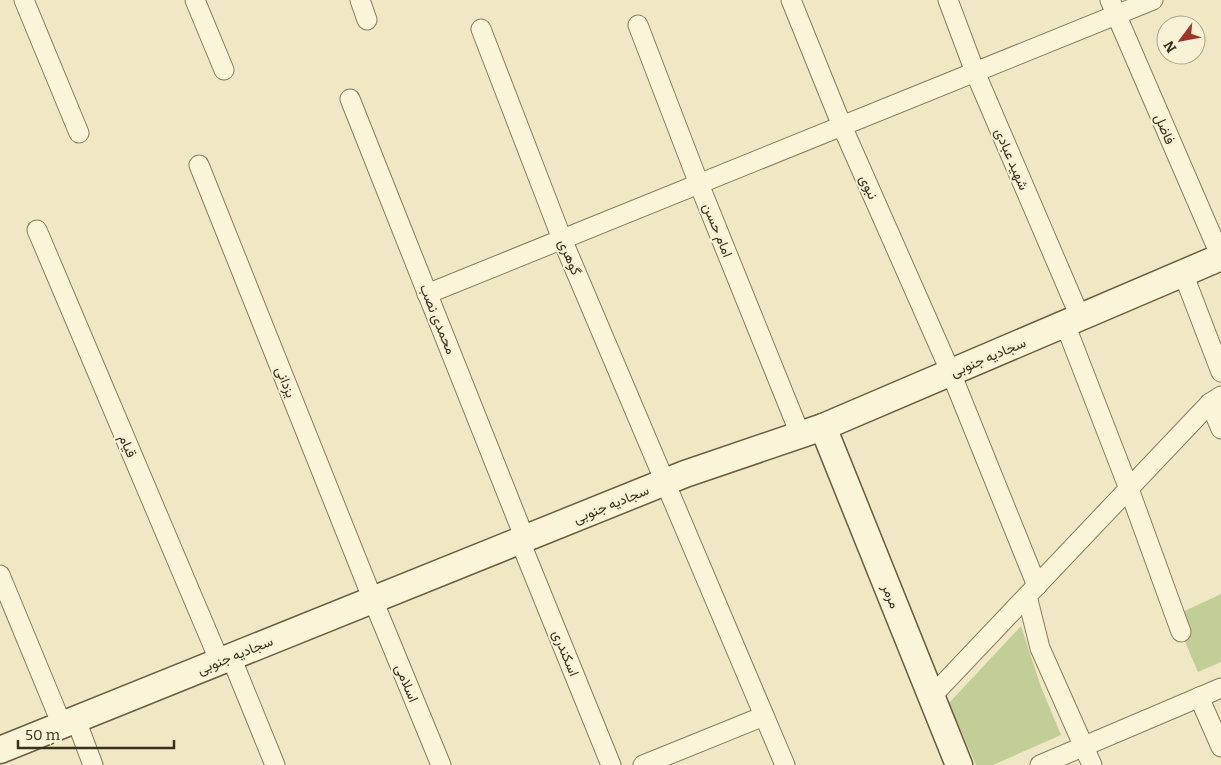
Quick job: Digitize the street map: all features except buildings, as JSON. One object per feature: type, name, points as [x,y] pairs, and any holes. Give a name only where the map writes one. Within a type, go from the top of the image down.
[{"type":"street","points":[[24,0],[79,133]]},
{"type":"street","points":[[195,0],[224,70]]},
{"type":"street","points":[[360,0],[367,20]]},
{"type":"street","name":"نبوی","points":[[791,0],[842,126],[951,373],[1032,591],[1040,648],[1092,765]]},
{"type":"street","name":"شهید عبادی","points":[[948,0],[1072,320],[1129,489],[1181,632]]},
{"type":"street","points":[[428,294],[975,72],[1113,8],[1153,0]]},
{"type":"street","name":"فاضل","points":[[1113,8],[1221,257]]},
{"type":"street","name":"امام حسن","points":[[638,24],[699,184],[812,430]]},
{"type":"street","name":"گوهری","points":[[480,29],[562,239],[785,765]]},
{"type":"street","name":"محمدی نصب","points":[[350,99],[523,540]]},
{"type":"street","name":"یزدانی","points":[[199,165],[373,600]]},
{"type":"street","name":"قیام","points":[[37,230],[225,660],[274,765]]},
{"type":"street","name":"سجادیه جنوبی","points":[[0,750],[666,482],[812,430],[951,373],[1221,257]]},
{"type":"street","points":[[1183,273],[1221,372]]},
{"type":"street","points":[[931,697],[1216,399]]},
{"type":"street","points":[[1216,399],[1221,429]]},
{"type":"street","name":"مرمر","points":[[812,430],[931,697],[959,765]]},
{"type":"street","name":"اسکندری","points":[[523,540],[612,765]]},
{"type":"street","points":[[0,576],[69,722],[93,765]]},
{"type":"street","name":"اسلامی","points":[[373,600],[441,765]]},
{"type":"street","points":[[1040,765],[1221,688]]},
{"type":"street","points":[[1199,697],[1221,747]]},
{"type":"street","points":[[643,765],[764,716]]},
{"type":"green space","points":[[1221,594],[1221,662],[1198,672],[1174,616]]},
{"type":"green space","points":[[1021,626],[1041,687],[1061,735],[993,765],[976,765],[949,703]]}]
